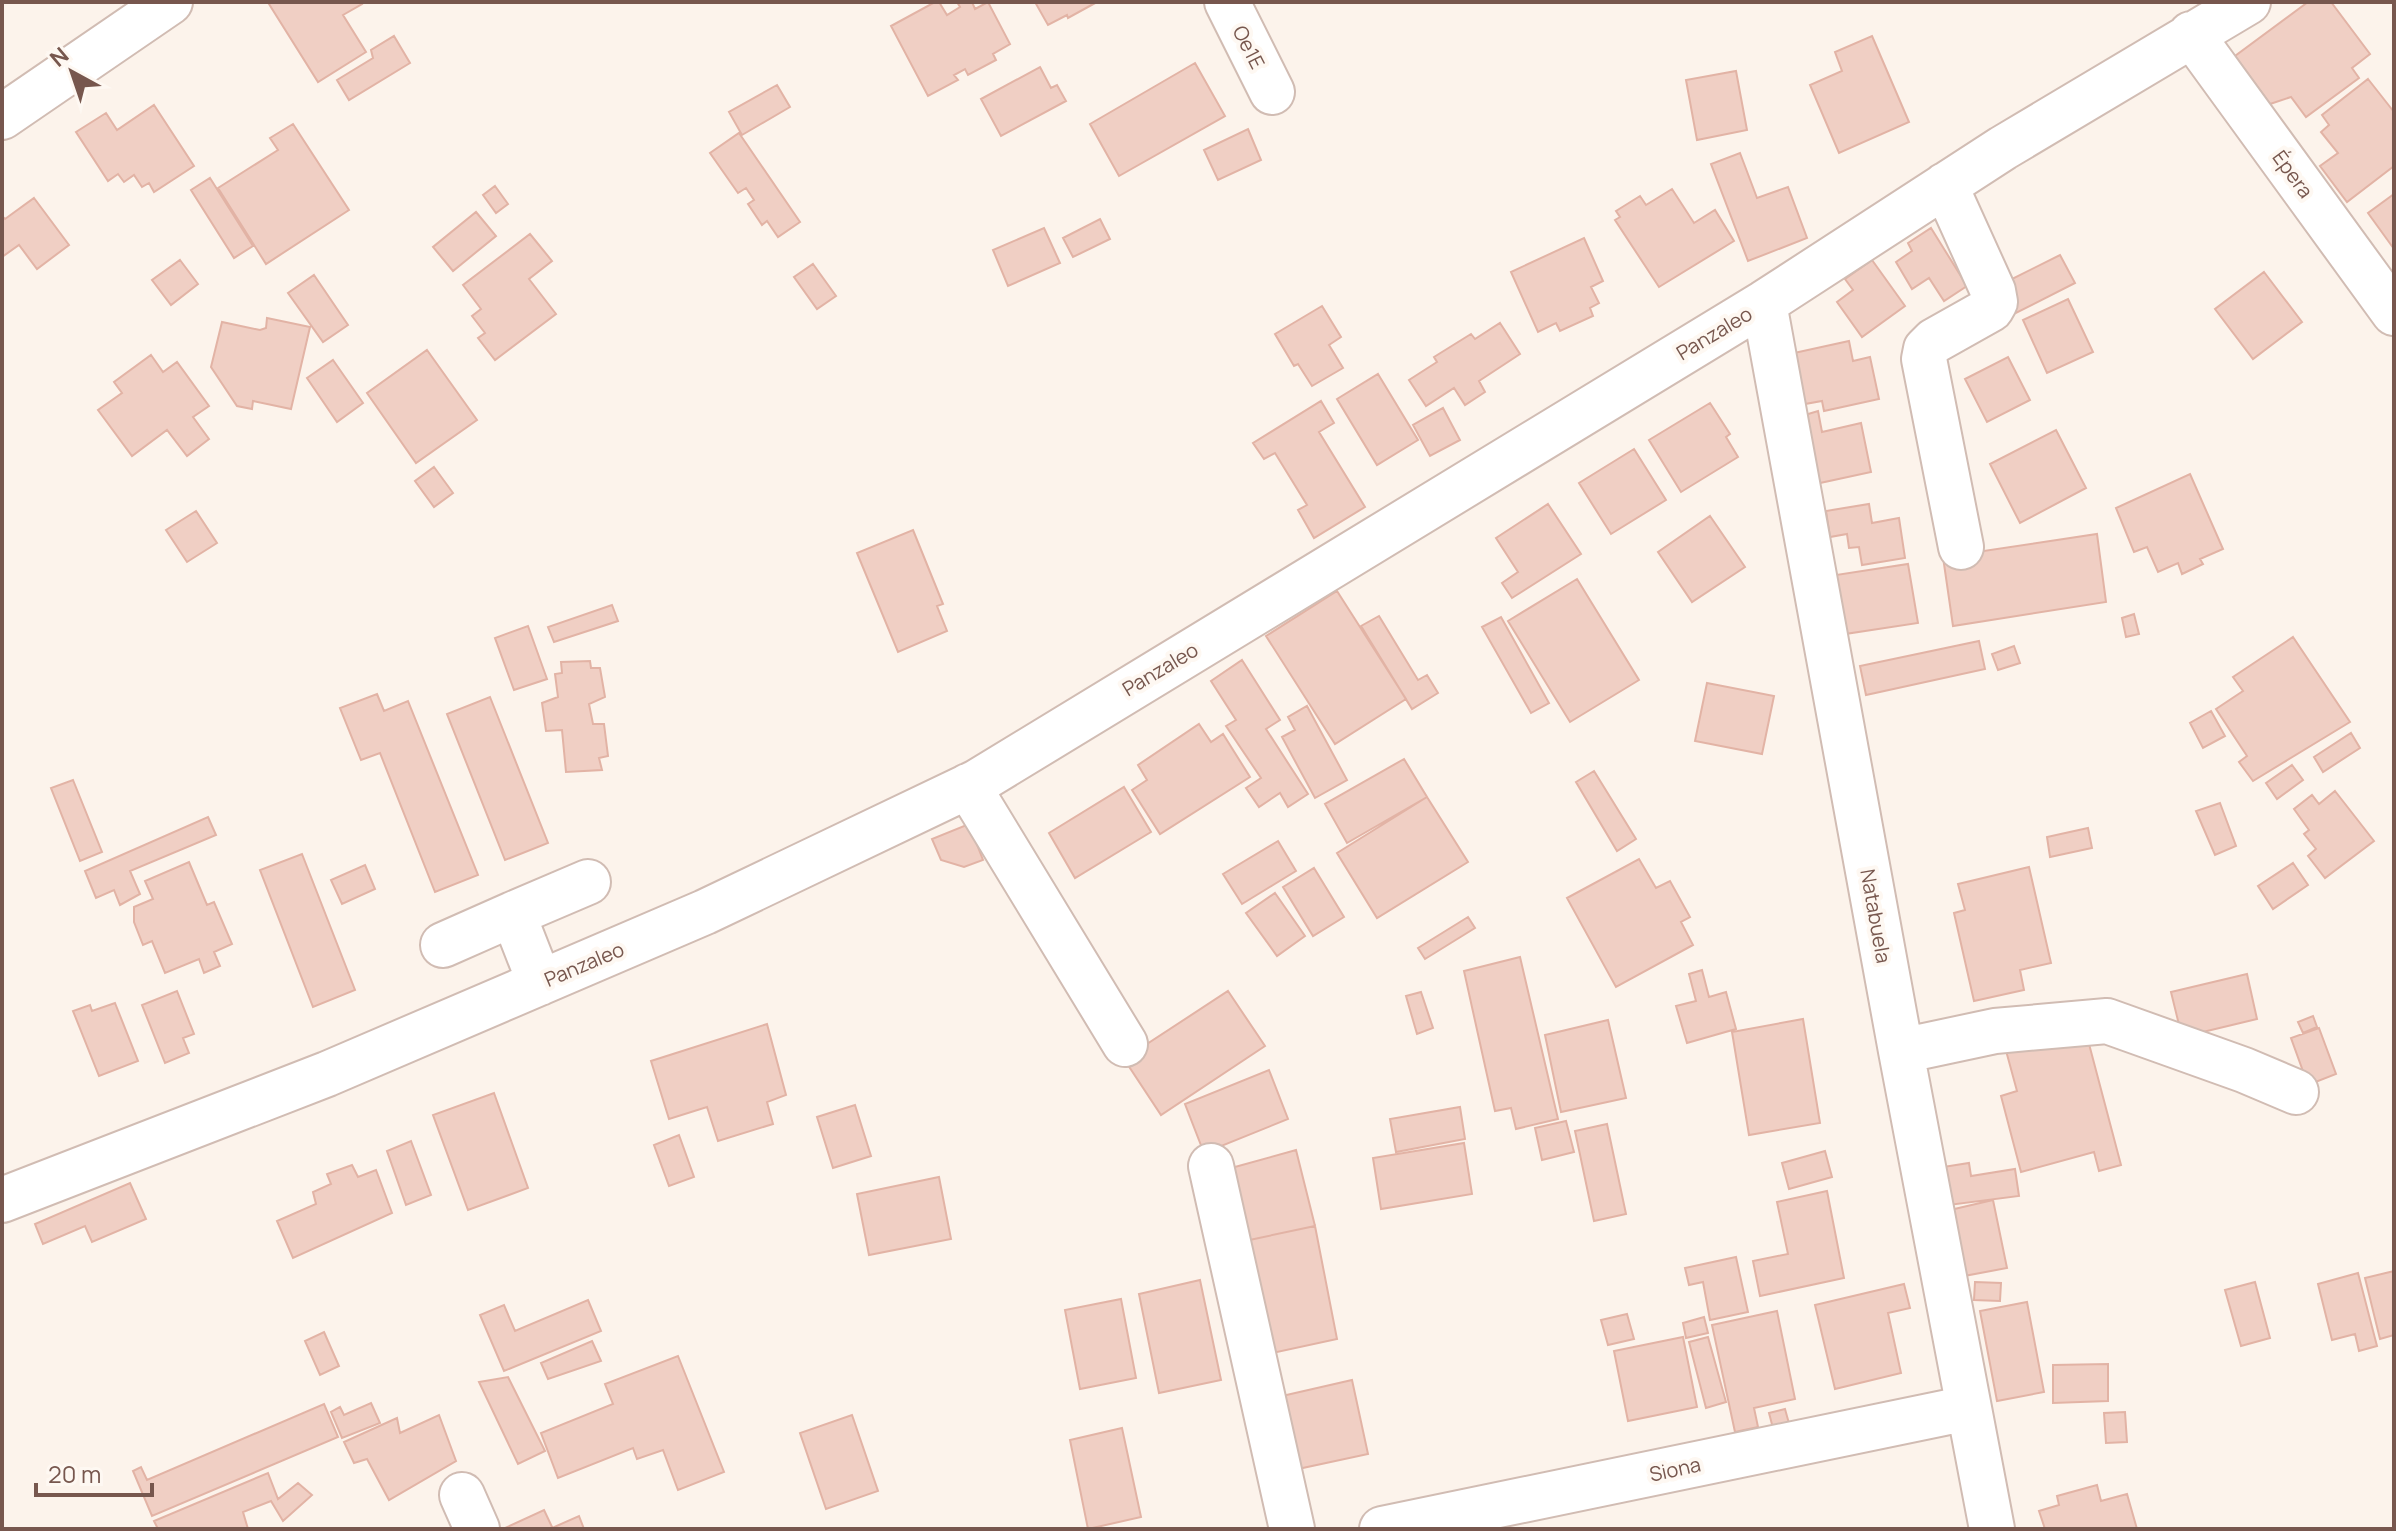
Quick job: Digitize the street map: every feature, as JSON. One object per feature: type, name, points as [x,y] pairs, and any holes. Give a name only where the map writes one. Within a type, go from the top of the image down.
[{"type":"street","points":[[2,117],[170,2]]},
{"type":"street","name":"Oe1E","points":[[1227,2],[1272,92]]},
{"type":"street","name":"Panzaleo","points":[[2,1200],[327,1074],[540,983],[705,912],[968,786],[1764,303],[2003,148],[2248,2]]},
{"type":"street","name":"Épera","points":[[2191,34],[2394,313]]},
{"type":"street","points":[[1945,185],[1993,291],[1995,302],[1991,309],[1934,341],[1926,349],[1924,359],[1961,547]]},
{"type":"street","name":"Natabuela","points":[[1764,303],[1992,1529]]},
{"type":"street","points":[[968,786],[1125,1044]]},
{"type":"street","points":[[443,945],[588,882]]},
{"type":"street","points":[[513,914],[540,983]]},
{"type":"street","points":[[1901,1051],[1995,1031],[2107,1021],[2296,1092]]},
{"type":"street","points":[[1211,1166],[1292,1529]]},
{"type":"street","name":"Siona","points":[[1382,1529],[1968,1408]]},
{"type":"building","points":[[361,2],[343,15],[366,52],[318,82],[269,4]]},
{"type":"building","points":[[939,2],[947,15],[960,7],[957,2],[972,2],[975,9],[988,2],[1010,44],[993,54],[996,60],[968,75],[965,69],[954,75],[958,80],[928,96],[891,26]]},
{"type":"building","points":[[1035,2],[1097,2],[1048,25]]},
{"type":"building","points":[[2308,2],[2331,2],[2370,54],[2352,68],[2359,78],[2306,117],[2291,97],[2270,104],[2235,56]]},
{"type":"building","points":[[394,36],[410,63],[349,100],[337,80],[373,58],[371,50]]},
{"type":"building","points":[[1872,36],[1909,122],[1839,153],[1810,85],[1842,71],[1835,52]]},
{"type":"building","points":[[1195,63],[1225,116],[1119,176],[1090,124]]},
{"type":"building","points":[[1040,67],[1051,88],[1057,85],[1066,101],[1001,136],[981,99]]},
{"type":"building","points":[[1736,71],[1747,130],[1697,140],[1686,80]]},
{"type":"building","points":[[2368,79],[2394,112],[2394,166],[2347,202],[2320,166],[2338,153],[2321,132],[2329,125],[2322,115]]},
{"type":"building","points":[[777,85],[790,107],[742,135],[729,112]]},
{"type":"building","points":[[154,105],[194,166],[154,192],[149,183],[142,187],[134,175],[124,182],[118,174],[108,181],[76,132],[106,113],[117,130]]},
{"type":"building","points":[[293,124],[349,210],[266,264],[218,188],[278,150],[270,138]]},
{"type":"building","points":[[1248,129],[1261,160],[1218,180],[1204,150]]},
{"type":"building","points":[[739,133],[800,222],[778,237],[767,221],[762,225],[748,204],[754,200],[746,188],[738,193],[710,153]]},
{"type":"building","points":[[1740,153],[1757,198],[1788,187],[1807,238],[1748,261],[1711,164]]},
{"type":"building","points":[[210,178],[253,246],[234,258],[191,190]]},
{"type":"building","points":[[495,186],[508,204],[496,213],[483,195]]},
{"type":"building","points":[[1672,189],[1694,223],[1715,210],[1734,241],[1659,287],[1615,220],[1620,217],[1616,211],[1640,196],[1646,205]]},
{"type":"building","points":[[2394,194],[2394,249],[2368,213]]},
{"type":"building","points":[[34,198],[69,245],[37,269],[19,245],[2,257],[2,216],[5,219]]},
{"type":"building","points":[[476,212],[496,236],[453,271],[433,247]]},
{"type":"building","points":[[1100,219],[1110,239],[1073,257],[1063,238]]},
{"type":"building","points":[[1044,228],[1060,263],[1008,286],[993,250]]},
{"type":"building","points":[[1931,228],[1967,286],[1944,301],[1929,278],[1912,289],[1896,262],[1912,251],[1908,243]]},
{"type":"building","points":[[530,234],[552,261],[529,279],[556,314],[495,360],[478,338],[485,333],[472,316],[481,309],[463,285]]},
{"type":"building","points":[[1584,238],[1603,281],[1591,287],[1599,303],[1590,308],[1593,316],[1560,331],[1556,323],[1538,332],[1511,272]]},
{"type":"building","points":[[2060,255],[2075,283],[2016,313],[2002,284]]},
{"type":"building","points":[[180,260],[198,284],[171,305],[152,280]]},
{"type":"building","points":[[1872,260],[1905,306],[1862,337],[1837,302],[1853,290],[1845,279]]},
{"type":"building","points":[[813,264],[836,296],[817,309],[794,277]]},
{"type":"building","points":[[2264,272],[2302,322],[2253,359],[2215,309]]},
{"type":"building","points":[[314,275],[348,325],[323,342],[288,293]]},
{"type":"building","points":[[2068,299],[2093,352],[2047,373],[2023,320]]},
{"type":"building","points":[[1322,306],[1341,337],[1329,345],[1343,368],[1312,386],[1298,364],[1294,366],[1275,334]]},
{"type":"building","points":[[267,318],[310,327],[291,409],[253,401],[252,409],[237,406],[211,367],[222,322],[260,330],[266,328]]},
{"type":"building","points":[[1500,323],[1520,354],[1479,381],[1485,392],[1465,405],[1454,388],[1426,406],[1409,380],[1437,362],[1434,357],[1471,334],[1475,339]]},
{"type":"building","points":[[1849,341],[1853,361],[1870,357],[1879,399],[1824,411],[1822,401],[1805,404],[1794,353]]},
{"type":"building","points":[[427,350],[477,420],[416,463],[367,393]]},
{"type":"building","points":[[151,355],[163,372],[177,362],[209,406],[193,417],[209,439],[187,456],[167,430],[132,456],[98,410],[122,393],[114,382]]},
{"type":"building","points":[[2008,357],[2030,400],[1987,422],[1965,379]]},
{"type":"building","points":[[333,360],[363,403],[337,422],[307,378]]},
{"type":"building","points":[[1378,374],[1418,440],[1377,465],[1337,399]]},
{"type":"building","points":[[1321,401],[1334,423],[1319,432],[1365,507],[1314,538],[1298,510],[1307,505],[1275,453],[1264,459],[1253,443]]},
{"type":"building","points":[[1710,403],[1730,434],[1726,437],[1738,457],[1681,492],[1649,440]]},
{"type":"building","points":[[1443,408],[1460,440],[1430,456],[1413,425]]},
{"type":"building","points":[[1818,411],[1822,432],[1861,423],[1871,472],[1820,483],[1805,415]]},
{"type":"building","points":[[2056,430],[2086,488],[2020,523],[1990,464]]},
{"type":"building","points":[[1634,449],[1666,500],[1611,534],[1579,483]]},
{"type":"building","points":[[434,467],[453,493],[434,507],[415,481]]},
{"type":"building","points":[[2190,474],[2223,549],[2200,559],[2203,564],[2182,574],[2178,563],[2158,572],[2147,547],[2134,552],[2116,508]]},
{"type":"building","points":[[1548,504],[1581,554],[1512,598],[1502,583],[1518,572],[1496,538]]},
{"type":"building","points":[[1869,504],[1872,523],[1899,518],[1905,558],[1862,565],[1859,547],[1849,548],[1847,534],[1830,537],[1826,511]]},
{"type":"building","points":[[196,511],[217,543],[187,562],[166,530]]},
{"type":"building","points":[[1710,516],[1745,567],[1692,602],[1658,552]]},
{"type":"building","points":[[913,530],[943,604],[937,606],[947,631],[898,652],[857,553]]},
{"type":"building","points":[[2097,534],[2106,602],[1953,626],[1943,557]]},
{"type":"building","points":[[1908,564],[1918,623],[1845,634],[1836,575]]},
{"type":"building","points":[[1577,579],[1639,680],[1570,722],[1508,621]]},
{"type":"building","points":[[1337,591],[1406,699],[1335,744],[1266,636]]},
{"type":"building","points":[[612,605],[618,621],[554,642],[548,627]]},
{"type":"building","points":[[2134,614],[2139,634],[2126,637],[2122,618]]},
{"type":"building","points":[[1379,616],[1418,680],[1427,675],[1438,693],[1412,709],[1361,626]]},
{"type":"building","points":[[1501,617],[1549,703],[1531,713],[1482,627]]},
{"type":"building","points":[[528,626],[547,679],[514,690],[495,638]]},
{"type":"building","points":[[2293,637],[2350,722],[2253,781],[2239,762],[2247,756],[2216,709],[2243,691],[2233,677]]},
{"type":"building","points":[[1979,641],[1985,669],[1866,695],[1860,666]]},
{"type":"building","points":[[2014,646],[2020,663],[1998,670],[1992,654]]},
{"type":"building","points":[[1242,660],[1280,720],[1266,729],[1308,794],[1288,807],[1280,793],[1259,807],[1246,788],[1261,778],[1226,726],[1236,720],[1211,681]]},
{"type":"building","points":[[590,661],[591,668],[600,668],[605,697],[589,704],[593,724],[604,724],[608,756],[599,758],[602,770],[566,772],[562,730],[546,731],[542,703],[558,697],[555,674],[562,673],[561,662]]},
{"type":"building","points":[[1707,683],[1774,696],[1762,754],[1695,741]]},
{"type":"building","points":[[377,694],[384,711],[408,701],[478,875],[435,892],[380,753],[361,760],[340,708]]},
{"type":"building","points":[[490,697],[548,843],[505,860],[447,714]]},
{"type":"building","points":[[1307,706],[1347,780],[1315,798],[1282,737],[1295,730],[1288,717]]},
{"type":"building","points":[[2211,711],[2225,736],[2203,748],[2190,723]]},
{"type":"building","points":[[1199,724],[1211,742],[1223,734],[1250,777],[1160,834],[1132,790],[1147,780],[1138,765]]},
{"type":"building","points":[[2351,733],[2360,748],[2323,772],[2314,757]]},
{"type":"building","points":[[1404,759],[1427,797],[1347,843],[1325,804]]},
{"type":"building","points":[[2292,765],[2303,780],[2277,799],[2266,783]]},
{"type":"building","points":[[1594,771],[1636,839],[1617,851],[1576,782]]},
{"type":"building","points":[[73,780],[102,852],[80,861],[51,788]]},
{"type":"building","points":[[1124,787],[1151,832],[1075,878],[1049,833]]},
{"type":"building","points":[[2335,791],[2374,841],[2325,878],[2308,856],[2316,849],[2304,834],[2309,830],[2294,809],[2312,795],[2319,804]]},
{"type":"building","points":[[1427,797],[1468,862],[1377,918],[1337,853]]},
{"type":"building","points":[[2220,803],[2236,846],[2215,855],[2196,811]]},
{"type":"building","points":[[208,817],[216,835],[130,871],[140,894],[120,905],[114,890],[96,898],[85,871]]},
{"type":"building","points":[[969,824],[983,860],[964,867],[941,860],[932,839]]},
{"type":"building","points":[[2088,828],[2092,848],[2050,857],[2047,837]]},
{"type":"building","points":[[1278,841],[1296,871],[1242,904],[1223,874]]},
{"type":"building","points":[[302,854],[355,990],[313,1007],[260,870]]},
{"type":"building","points":[[1639,859],[1656,888],[1670,881],[1690,917],[1681,922],[1693,945],[1616,987],[1567,898]]},
{"type":"building","points":[[189,862],[207,905],[214,902],[232,944],[214,952],[220,966],[204,973],[199,959],[165,973],[152,941],[143,945],[134,922],[134,907],[153,899],[145,881]]},
{"type":"building","points":[[2293,863],[2308,885],[2273,909],[2258,886]]},
{"type":"building","points":[[365,865],[375,889],[342,904],[331,880]]},
{"type":"building","points":[[2029,867],[2051,963],[2020,970],[2024,990],[1974,1001],[1954,913],[1965,910],[1958,884]]},
{"type":"building","points":[[1314,868],[1344,917],[1313,936],[1283,887]]},
{"type":"building","points":[[1275,893],[1305,936],[1277,956],[1246,913]]},
{"type":"building","points":[[1468,917],[1475,928],[1425,959],[1418,948]]},
{"type":"building","points":[[1520,957],[1558,1119],[1516,1129],[1511,1108],[1495,1111],[1464,971]]},
{"type":"building","points":[[1702,970],[1709,997],[1726,992],[1736,1029],[1687,1043],[1676,1006],[1696,1001],[1689,974]]},
{"type":"building","points":[[2247,974],[2257,1019],[2182,1037],[2171,992]]},
{"type":"building","points":[[177,991],[194,1034],[183,1038],[189,1053],[165,1063],[142,1005]]},
{"type":"building","points":[[1228,991],[1265,1046],[1161,1115],[1124,1059]]},
{"type":"building","points":[[1421,992],[1433,1028],[1417,1034],[1406,996]]},
{"type":"building","points":[[115,1003],[138,1061],[99,1076],[73,1011],[90,1005],[92,1011]]},
{"type":"building","points":[[2313,1016],[2317,1027],[2303,1033],[2298,1022]]},
{"type":"building","points":[[1803,1019],[1820,1123],[1749,1135],[1732,1032]]},
{"type":"building","points":[[1608,1020],[1626,1098],[1561,1112],[1545,1035]]},
{"type":"building","points":[[767,1024],[786,1095],[767,1102],[773,1124],[718,1141],[707,1107],[669,1119],[651,1061]]},
{"type":"building","points":[[2084,1025],[2121,1165],[2099,1171],[2094,1152],[2021,1172],[2001,1096],[2017,1091],[2005,1047]]},
{"type":"building","points":[[2319,1028],[2336,1074],[2308,1085],[2291,1038]]},
{"type":"building","points":[[1269,1070],[1288,1119],[1204,1153],[1185,1104]]},
{"type":"building","points":[[494,1093],[528,1188],[468,1210],[433,1115]]},
{"type":"building","points":[[855,1105],[871,1156],[833,1168],[817,1117]]},
{"type":"building","points":[[1460,1107],[1465,1139],[1396,1152],[1390,1119]]},
{"type":"building","points":[[1566,1121],[1574,1152],[1542,1160],[1535,1128]]},
{"type":"building","points":[[1607,1124],[1626,1214],[1594,1221],[1575,1131]]},
{"type":"building","points":[[679,1135],[694,1177],[669,1186],[654,1145]]},
{"type":"building","points":[[411,1141],[431,1195],[406,1205],[387,1151]]},
{"type":"building","points":[[1464,1143],[1472,1194],[1381,1209],[1373,1158]]},
{"type":"building","points":[[1296,1150],[1315,1226],[1240,1242],[1224,1170]]},
{"type":"building","points":[[1825,1151],[1832,1177],[1789,1189],[1782,1163]]},
{"type":"building","points":[[1969,1163],[1971,1176],[2015,1169],[2019,1196],[1949,1205],[1943,1167]]},
{"type":"building","points":[[352,1165],[358,1177],[376,1170],[392,1213],[293,1258],[277,1221],[316,1204],[313,1192],[331,1184],[327,1174]]},
{"type":"building","points":[[939,1177],[951,1239],[869,1255],[857,1194]]},
{"type":"building","points":[[130,1183],[146,1219],[92,1242],[85,1226],[43,1244],[35,1224]]},
{"type":"building","points":[[1827,1191],[1844,1278],[1760,1296],[1753,1261],[1788,1254],[1777,1202]]},
{"type":"building","points":[[1993,1200],[2007,1268],[1964,1276],[1950,1210]]},
{"type":"building","points":[[1315,1226],[1337,1339],[1263,1355],[1240,1242]]},
{"type":"building","points":[[1736,1257],[1748,1312],[1710,1320],[1703,1282],[1689,1285],[1685,1268]]},
{"type":"building","points":[[2394,1271],[2394,1335],[2380,1339],[2365,1278]]},
{"type":"building","points":[[2358,1273],[2377,1346],[2359,1351],[2355,1334],[2332,1340],[2318,1284]]},
{"type":"building","points":[[1200,1280],[1221,1380],[1159,1393],[1139,1294]]},
{"type":"building","points":[[1975,1282],[2001,1283],[2000,1301],[1974,1300]]},
{"type":"building","points":[[2255,1282],[2270,1338],[2241,1346],[2225,1290]]},
{"type":"building","points":[[1904,1284],[1910,1308],[1888,1313],[1901,1373],[1835,1389],[1815,1305]]},
{"type":"building","points":[[1121,1299],[1136,1378],[1080,1389],[1065,1310]]},
{"type":"building","points":[[588,1300],[601,1331],[504,1371],[480,1315],[504,1305],[515,1331]]},
{"type":"building","points":[[2027,1302],[2044,1392],[1997,1401],[1980,1311]]},
{"type":"building","points":[[1777,1311],[1795,1399],[1754,1408],[1758,1427],[1735,1432],[1712,1325]]},
{"type":"building","points":[[1627,1314],[1634,1339],[1608,1345],[1601,1320]]},
{"type":"building","points":[[1704,1317],[1708,1333],[1686,1338],[1683,1323]]},
{"type":"building","points":[[324,1332],[339,1366],[320,1375],[305,1341]]},
{"type":"building","points":[[1683,1337],[1697,1407],[1628,1421],[1614,1351]]},
{"type":"building","points":[[1708,1337],[1726,1402],[1706,1408],[1689,1342]]},
{"type":"building","points":[[592,1341],[601,1361],[548,1379],[541,1363]]},
{"type":"building","points":[[678,1356],[724,1472],[678,1490],[663,1450],[637,1459],[633,1448],[558,1478],[541,1433],[613,1404],[605,1384]]},
{"type":"building","points":[[2108,1364],[2108,1401],[2053,1403],[2053,1365]]},
{"type":"building","points":[[508,1377],[545,1451],[518,1464],[479,1382]]},
{"type":"building","points":[[1352,1380],[1368,1454],[1298,1469],[1282,1396]]},
{"type":"building","points":[[371,1403],[380,1423],[342,1438],[331,1412],[340,1407],[344,1415]]},
{"type":"building","points":[[324,1404],[338,1437],[152,1516],[133,1471],[141,1467],[147,1480]]},
{"type":"building","points":[[1785,1409],[1790,1427],[1774,1432],[1769,1413]]},
{"type":"building","points":[[2125,1412],[2127,1442],[2106,1443],[2104,1413]]},
{"type":"building","points":[[439,1415],[456,1461],[389,1500],[367,1459],[354,1463],[344,1442],[397,1418],[400,1433]]},
{"type":"building","points":[[852,1415],[878,1491],[826,1509],[800,1433]]},
{"type":"building","points":[[1122,1428],[1141,1517],[1088,1529],[1070,1440]]},
{"type":"building","points":[[268,1473],[278,1499],[298,1483],[312,1495],[283,1521],[271,1501],[243,1512],[248,1529],[158,1529],[154,1521]]},
{"type":"building","points":[[2097,1485],[2101,1501],[2127,1494],[2137,1529],[2045,1529],[2039,1511],[2059,1505],[2057,1496]]},
{"type":"building","points":[[544,1510],[553,1529],[503,1529]]},
{"type":"building","points":[[579,1516],[584,1529],[552,1528]]}]
